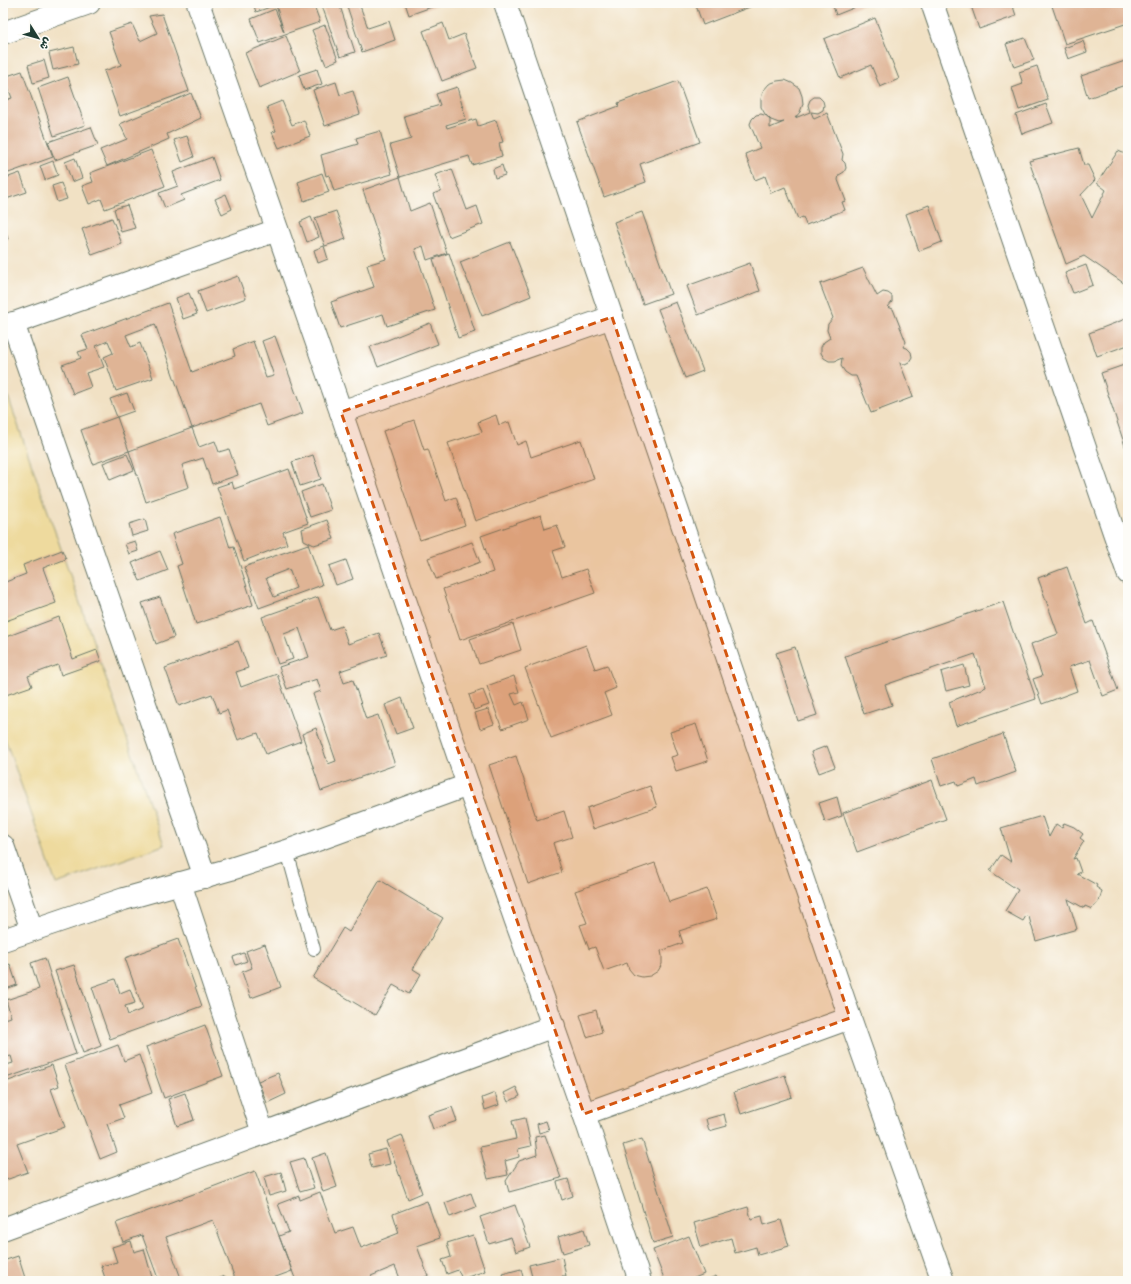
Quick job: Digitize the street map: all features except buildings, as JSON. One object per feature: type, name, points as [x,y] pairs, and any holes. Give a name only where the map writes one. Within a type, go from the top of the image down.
[{"type":"street","points":[[3,33],[89,3]]},
{"type":"street","points":[[198,3],[341,412],[468,785],[554,1026],[640,1281]]},
{"type":"street","points":[[505,3],[850,1018],[943,1281]]},
{"type":"street","points":[[932,3],[1128,573]]},
{"type":"street","points":[[205,877],[8,325],[277,230]]},
{"type":"street","points":[[341,412],[612,318]]},
{"type":"street","points":[[3,940],[124,898],[205,877],[287,851],[468,785]]},
{"type":"street","points":[[3,846],[32,930]]},
{"type":"street","points":[[180,884],[263,1133]]},
{"type":"street","points":[[584,1114],[850,1018]]},
{"type":"street","points":[[3,1229],[554,1026]]},
{"type":"lane","points":[[287,851],[314,949]]},
{"type":"highlighted area","points":[[612,317],[850,1018],[584,1114],[341,412]]},
{"type":"sand","points":[[3,382],[164,845],[56,884],[3,733]]}]
